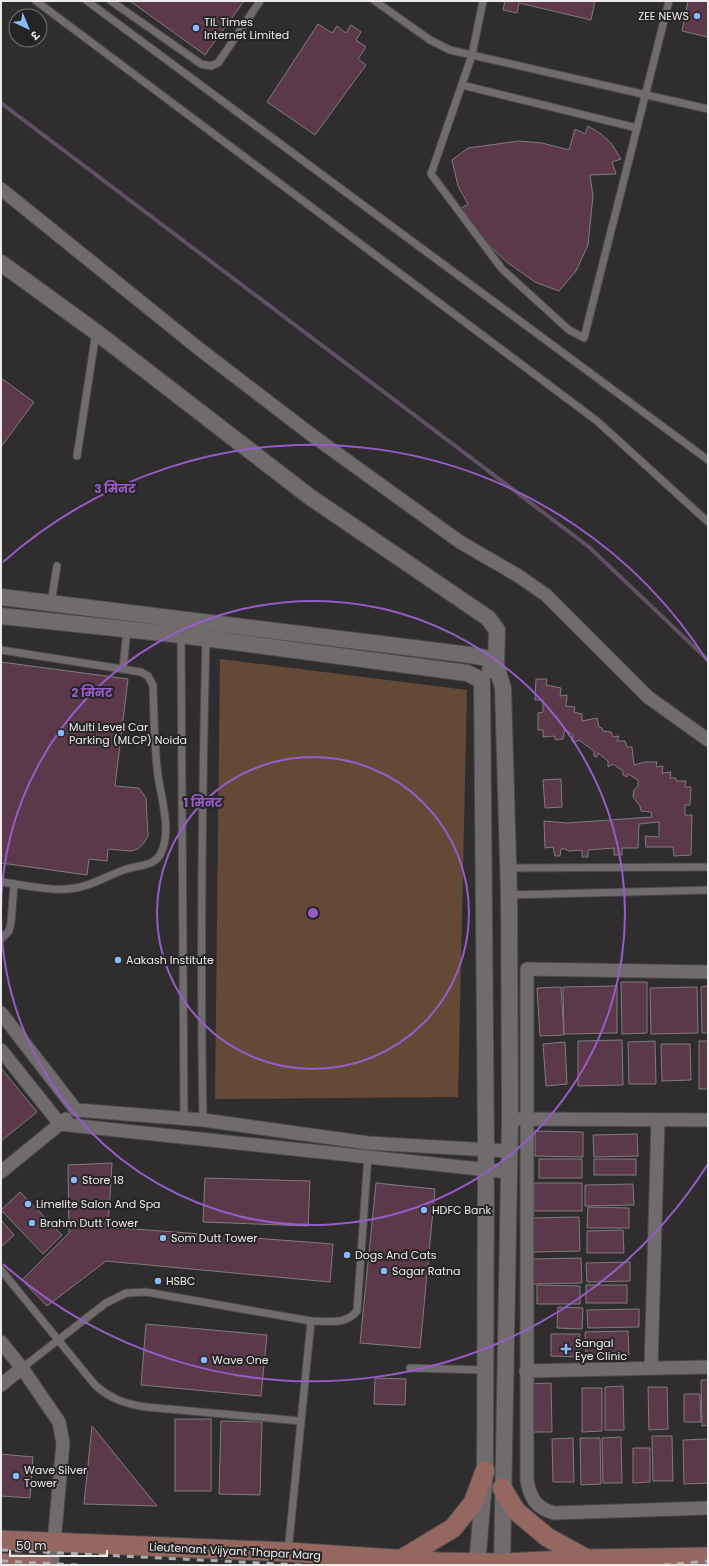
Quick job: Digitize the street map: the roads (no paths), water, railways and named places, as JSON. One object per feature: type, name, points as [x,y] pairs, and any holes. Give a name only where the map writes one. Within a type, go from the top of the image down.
[{"type":"main road","points":[[400,1560],[453,1528],[473,1504],[485,1472]]},
{"type":"main road","points":[[502,1488],[516,1511],[547,1537],[587,1559]]},
{"type":"main road","name":"Lieutenant Vijyant Thapar Marg","points":[[1,1540],[288,1552],[477,1564],[587,1559],[708,1557]]},
{"type":"main road","points":[[1,1563],[44,1565]]},
{"type":"street","points":[[1,189],[198,348],[313,436],[460,542],[517,575],[546,595],[648,697],[708,740]]},
{"type":"street","points":[[1,263],[96,332],[310,497],[488,618],[497,630],[496,665],[502,688],[509,895],[510,1118],[508,1150],[502,1564]]},
{"type":"street","points":[[1,597],[486,658],[496,665]]},
{"type":"street","points":[[1,617],[181,635],[467,673],[479,679],[482,685],[486,1170],[485,1472],[477,1564]]},
{"type":"street","points":[[479,679],[496,665]]},
{"type":"street","points":[[708,972],[527,969],[526,1119],[526,1370],[527,1480],[529,1494],[540,1507],[554,1513],[708,1508]]},
{"type":"street","points":[[1,1012],[76,1110]]},
{"type":"street","points":[[1,1050],[60,1124],[508,1172]]},
{"type":"street","points":[[1,1172],[76,1110],[203,1120],[368,1142],[486,1150],[508,1150]]},
{"type":"street","points":[[510,1118],[658,1121],[708,1120]]},
{"type":"street","points":[[651,1368],[658,1121]]},
{"type":"street","points":[[1,1342],[22,1368],[59,1422],[63,1443],[52,1565]]},
{"type":"street","points":[[526,1370],[708,1367]]},
{"type":"street","points":[[1,1385],[22,1368]]},
{"type":"lane","points":[[36,1],[597,421],[708,522]]},
{"type":"lane","points":[[87,1],[708,460]]},
{"type":"lane","points":[[111,1],[201,64],[211,66],[218,62],[260,1]]},
{"type":"lane","points":[[375,1],[430,40],[450,50],[708,109]]},
{"type":"lane","points":[[483,1],[472,55],[432,174],[502,269],[569,330],[584,338],[669,1]]},
{"type":"lane","points":[[462,85],[637,128]]},
{"type":"lane","points":[[78,456],[96,332]]},
{"type":"lane","points":[[51,604],[57,566]]},
{"type":"lane","points":[[123,669],[127,630]]},
{"type":"lane","points":[[181,635],[184,1118]]},
{"type":"lane","points":[[203,1120],[201,1013],[201,828],[206,639]]},
{"type":"lane","points":[[1,650],[141,672],[148,676],[152,685],[158,776],[164,808],[164,843],[161,854],[155,861],[145,865],[125,869],[77,888],[58,889],[1,882]]},
{"type":"lane","points":[[507,868],[708,867]]},
{"type":"lane","points":[[1,939],[9,931],[11,923],[14,884]]},
{"type":"lane","points":[[509,895],[708,890]]},
{"type":"lane","points":[[22,1368],[106,1303],[126,1293],[146,1292],[311,1321],[343,1321],[352,1318],[357,1311],[368,1142]]},
{"type":"lane","points":[[1,1270],[94,1384],[108,1396],[125,1404],[301,1421]]},
{"type":"lane","points":[[288,1552],[311,1321]]},
{"type":"lane","points":[[410,1368],[485,1370]]},
{"type":"waterway","points":[[1,103],[589,547],[708,660]]},
{"type":"railway","points":[[1,1550],[301,1565]]},
{"type":"railway","points":[[1,1561],[77,1565]]},
{"type":"railway","points":[[663,1565],[708,1561]]},
{"type":"place","name":"ZEE NEWS","points":[[697,16]]},
{"type":"place","name":"TIL Times Internet Limited","points":[[196,28]]},
{"type":"place","name":"Multi Level Car Parking (MLCP) Noida","points":[[61,733]]},
{"type":"place","name":"Aakash Institute","points":[[118,960]]},
{"type":"place","name":"Store 18","points":[[74,1180]]},
{"type":"place","name":"Limelite Salon And Spa","points":[[28,1204]]},
{"type":"place","name":"HDFC Bank","points":[[424,1210]]},
{"type":"place","name":"Brahm Dutt Tower","points":[[32,1223]]},
{"type":"place","name":"Som Dutt Tower","points":[[163,1238]]},
{"type":"place","name":"Dogs And Cats","points":[[347,1255]]},
{"type":"place","name":"Sagar Ratna","points":[[384,1271]]},
{"type":"place","name":"HSBC","points":[[158,1281]]},
{"type":"place","name":"Sangal Eye Clinic","points":[[566,1349]]},
{"type":"place","name":"Wave One","points":[[204,1360]]},
{"type":"place","name":"Wave Silver Tower","points":[[16,1476]]}]
